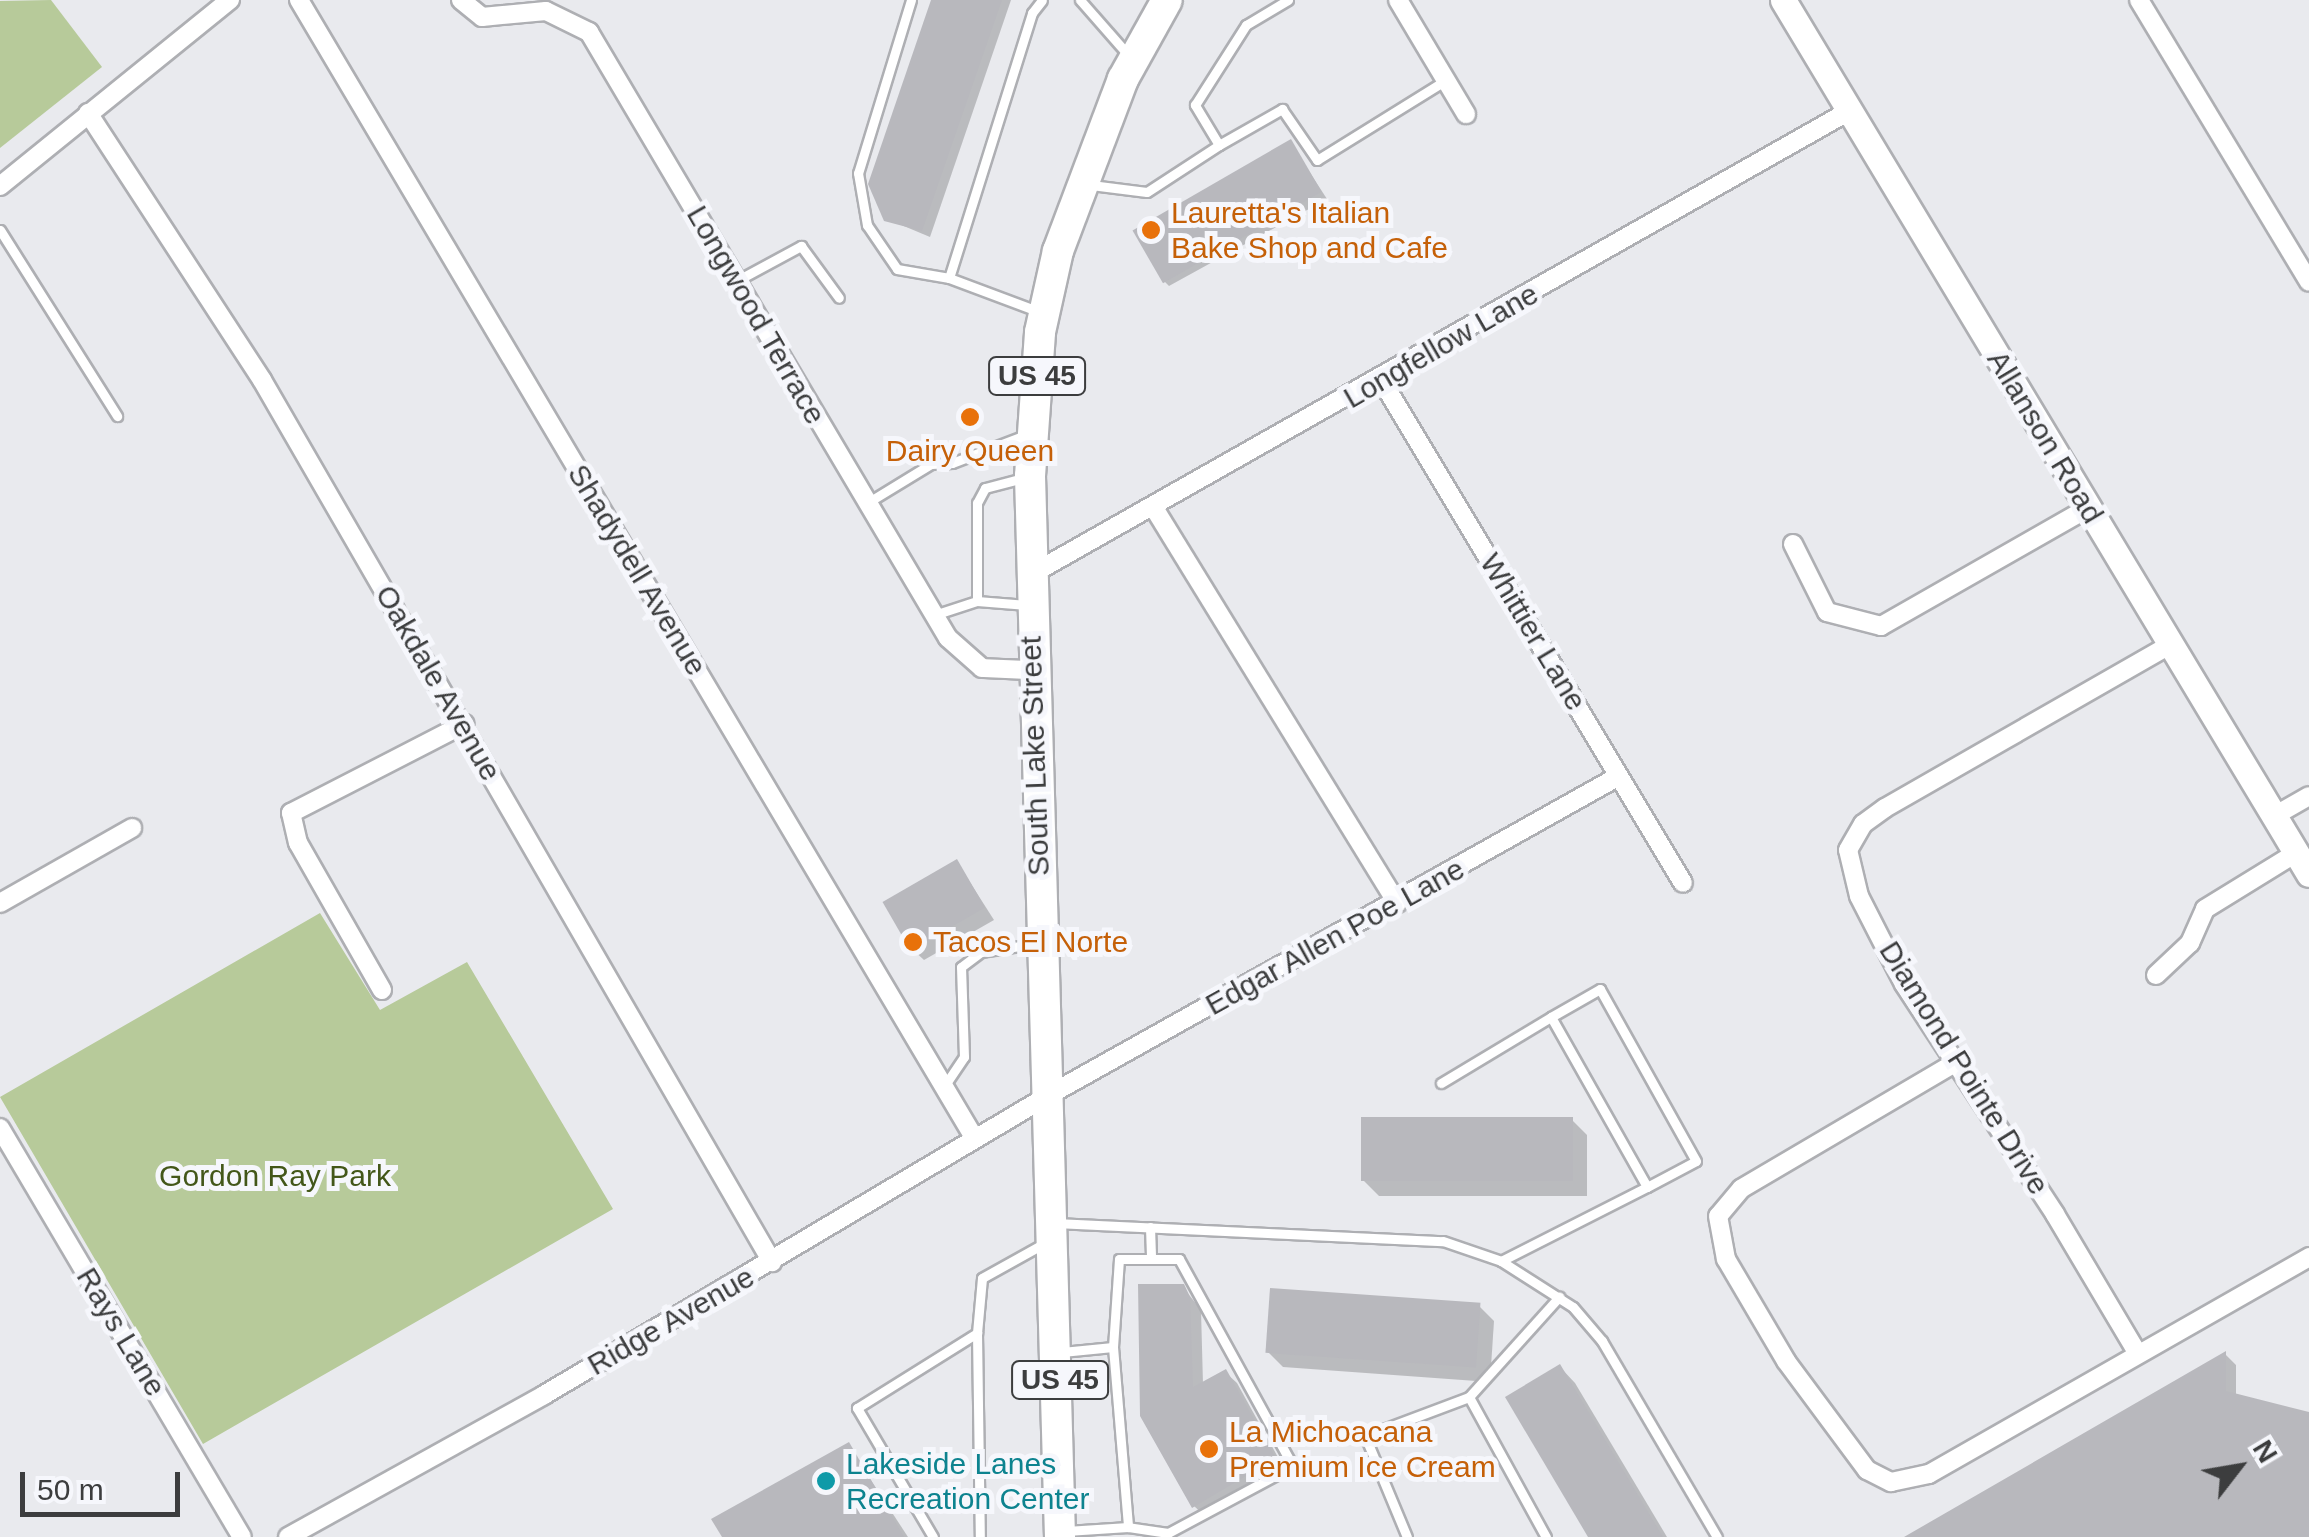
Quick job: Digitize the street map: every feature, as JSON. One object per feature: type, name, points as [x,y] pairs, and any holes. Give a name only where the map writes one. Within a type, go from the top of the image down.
[{"type":"main road","name":"South Lake Street","points":[[1060,1534],[1056,1230],[1030,670],[1030,476],[1044,314],[1084,184],[1133,60],[1167,0]]},
{"type":"street","points":[[0,186],[230,0]]},
{"type":"street","name":"Shadydell Avenue","points":[[300,0],[975,1139]]},
{"type":"street","name":"Longwood Terrace","points":[[461,0],[482,18],[525,7],[569,17],[589,32],[934,615],[962,655],[982,668],[1030,670]]},
{"type":"street","points":[[1398,0],[1466,114]]},
{"type":"street","name":"Allanson Road","points":[[1783,0],[2303,864]]},
{"type":"street","points":[[2139,0],[2309,282]]},
{"type":"street","name":"Longfellow Lane","points":[[1030,590],[1154,508],[1849,111]]},
{"type":"street","name":"Oakdale Avenue","points":[[88,113],[262,380],[772,1262]]},
{"type":"street","name":"Whittier Lane","points":[[1382,380],[1684,883]]},
{"type":"street","points":[[1154,508],[1396,903]]},
{"type":"street","points":[[1792,544],[1827,612],[1881,626],[2088,508]]},
{"type":"street","name":"Diamond Pointe Drive","points":[[2138,1354],[2030,1174],[1953,1064],[1860,896],[1848,850],[1854,836],[1885,808],[2170,645]]},
{"type":"street","points":[[382,990],[289,823],[291,813],[464,724]]},
{"type":"street","name":"Edgar Allen Poe Lane","points":[[1049,1095],[1619,776]]},
{"type":"street","points":[[2274,816],[2309,796]]},
{"type":"street","points":[[0,903],[132,828]]},
{"type":"street","points":[[2156,974],[2190,943],[2206,909],[2303,864]]},
{"type":"street","points":[[1953,1064],[1741,1190],[1718,1216],[1717,1232],[1776,1344],[1833,1429],[1867,1470],[1891,1482],[1913,1480],[2309,1257]]},
{"type":"street","name":"Ridge Avenue","points":[[288,1537],[772,1262],[1049,1095]]},
{"type":"street","name":"Rays Lane","points":[[0,1128],[242,1537]]},
{"type":"lane","points":[[912,0],[858,173],[867,224],[897,269],[949,278],[1044,314]]},
{"type":"lane","points":[[949,278],[1032,13],[1042,0]]},
{"type":"lane","points":[[1080,0],[1133,60]]},
{"type":"lane","points":[[1220,145],[1195,104],[1246,25],[1288,0]]},
{"type":"lane","points":[[1084,184],[1147,192],[1282,109],[1317,160],[1446,80]]},
{"type":"lane","points":[[0,230],[117,416]]},
{"type":"lane","points":[[735,282],[801,246],[838,298]]},
{"type":"lane","points":[[867,503],[931,464],[952,464],[1033,433]]},
{"type":"lane","points":[[977,601],[978,503],[985,488],[1030,476]]},
{"type":"lane","points":[[934,615],[1030,590]]},
{"type":"lane","points":[[944,1086],[964,1057],[961,966],[988,950],[1042,943]]},
{"type":"lane","points":[[1441,1083],[1600,990],[1696,1161],[1500,1261]]},
{"type":"lane","points":[[1551,1017],[1647,1187]]},
{"type":"lane","points":[[1150,1227],[1151,1259]]},
{"type":"lane","points":[[980,1537],[977,1333],[982,1278],[1056,1230],[1150,1227],[1443,1241],[1500,1261],[1559,1296],[1602,1342],[1717,1536]]},
{"type":"lane","points":[[1060,1534],[1128,1527],[1168,1533],[1293,1466],[1179,1259],[1119,1259],[1114,1347],[1128,1527]]},
{"type":"lane","points":[[1407,1537],[1365,1436],[1469,1398],[1559,1296]]},
{"type":"lane","points":[[932,1537],[857,1408],[977,1333]]},
{"type":"lane","points":[[1060,1352],[1114,1347]]},
{"type":"lane","points":[[1469,1398],[1546,1537]]},
{"type":"green space","points":[[51,0],[102,67],[0,148],[0,1]]},
{"type":"green space","name":"Gordon Ray Park","points":[[320,913],[380,1010],[467,962],[613,1209],[203,1444],[0,1097]]},
{"type":"building","points":[[931,0],[1002,0],[922,231],[884,221],[868,184]]},
{"type":"building","points":[[1291,139],[1322,192],[1163,283],[1133,230]]},
{"type":"building","points":[[957,859],[985,907],[911,950],[883,902]]},
{"type":"building","points":[[1361,1117],[1573,1117],[1573,1181],[1361,1181]]},
{"type":"building","points":[[1138,1284],[1184,1284],[1190,1297],[1193,1387],[1226,1369],[1276,1458],[1192,1508],[1140,1416]]},
{"type":"building","points":[[1270,1288],[1480,1303],[1476,1368],[1265,1353]]},
{"type":"building","points":[[2226,1351],[2226,1391],[2309,1412],[2309,1537],[1904,1537]]},
{"type":"building","points":[[1560,1364],[1663,1537],[1588,1537],[1505,1397]]},
{"type":"building","name":"Lakeside Lanes Recreation Center","points":[[849,1442],[904,1537],[722,1537],[711,1519]]},
{"type":"place","name":"Lauretta's Italian Bake Shop and Cafe","points":[[1151,230]]},
{"type":"place","name":"Dairy Queen","points":[[970,417]]},
{"type":"place","name":"Tacos El Norte","points":[[913,942]]},
{"type":"place","name":"La Michoacana Premium Ice Cream","points":[[1209,1449]]},
{"type":"place","name":"Lakeside Lanes Recreation Center","points":[[826,1481]]}]
